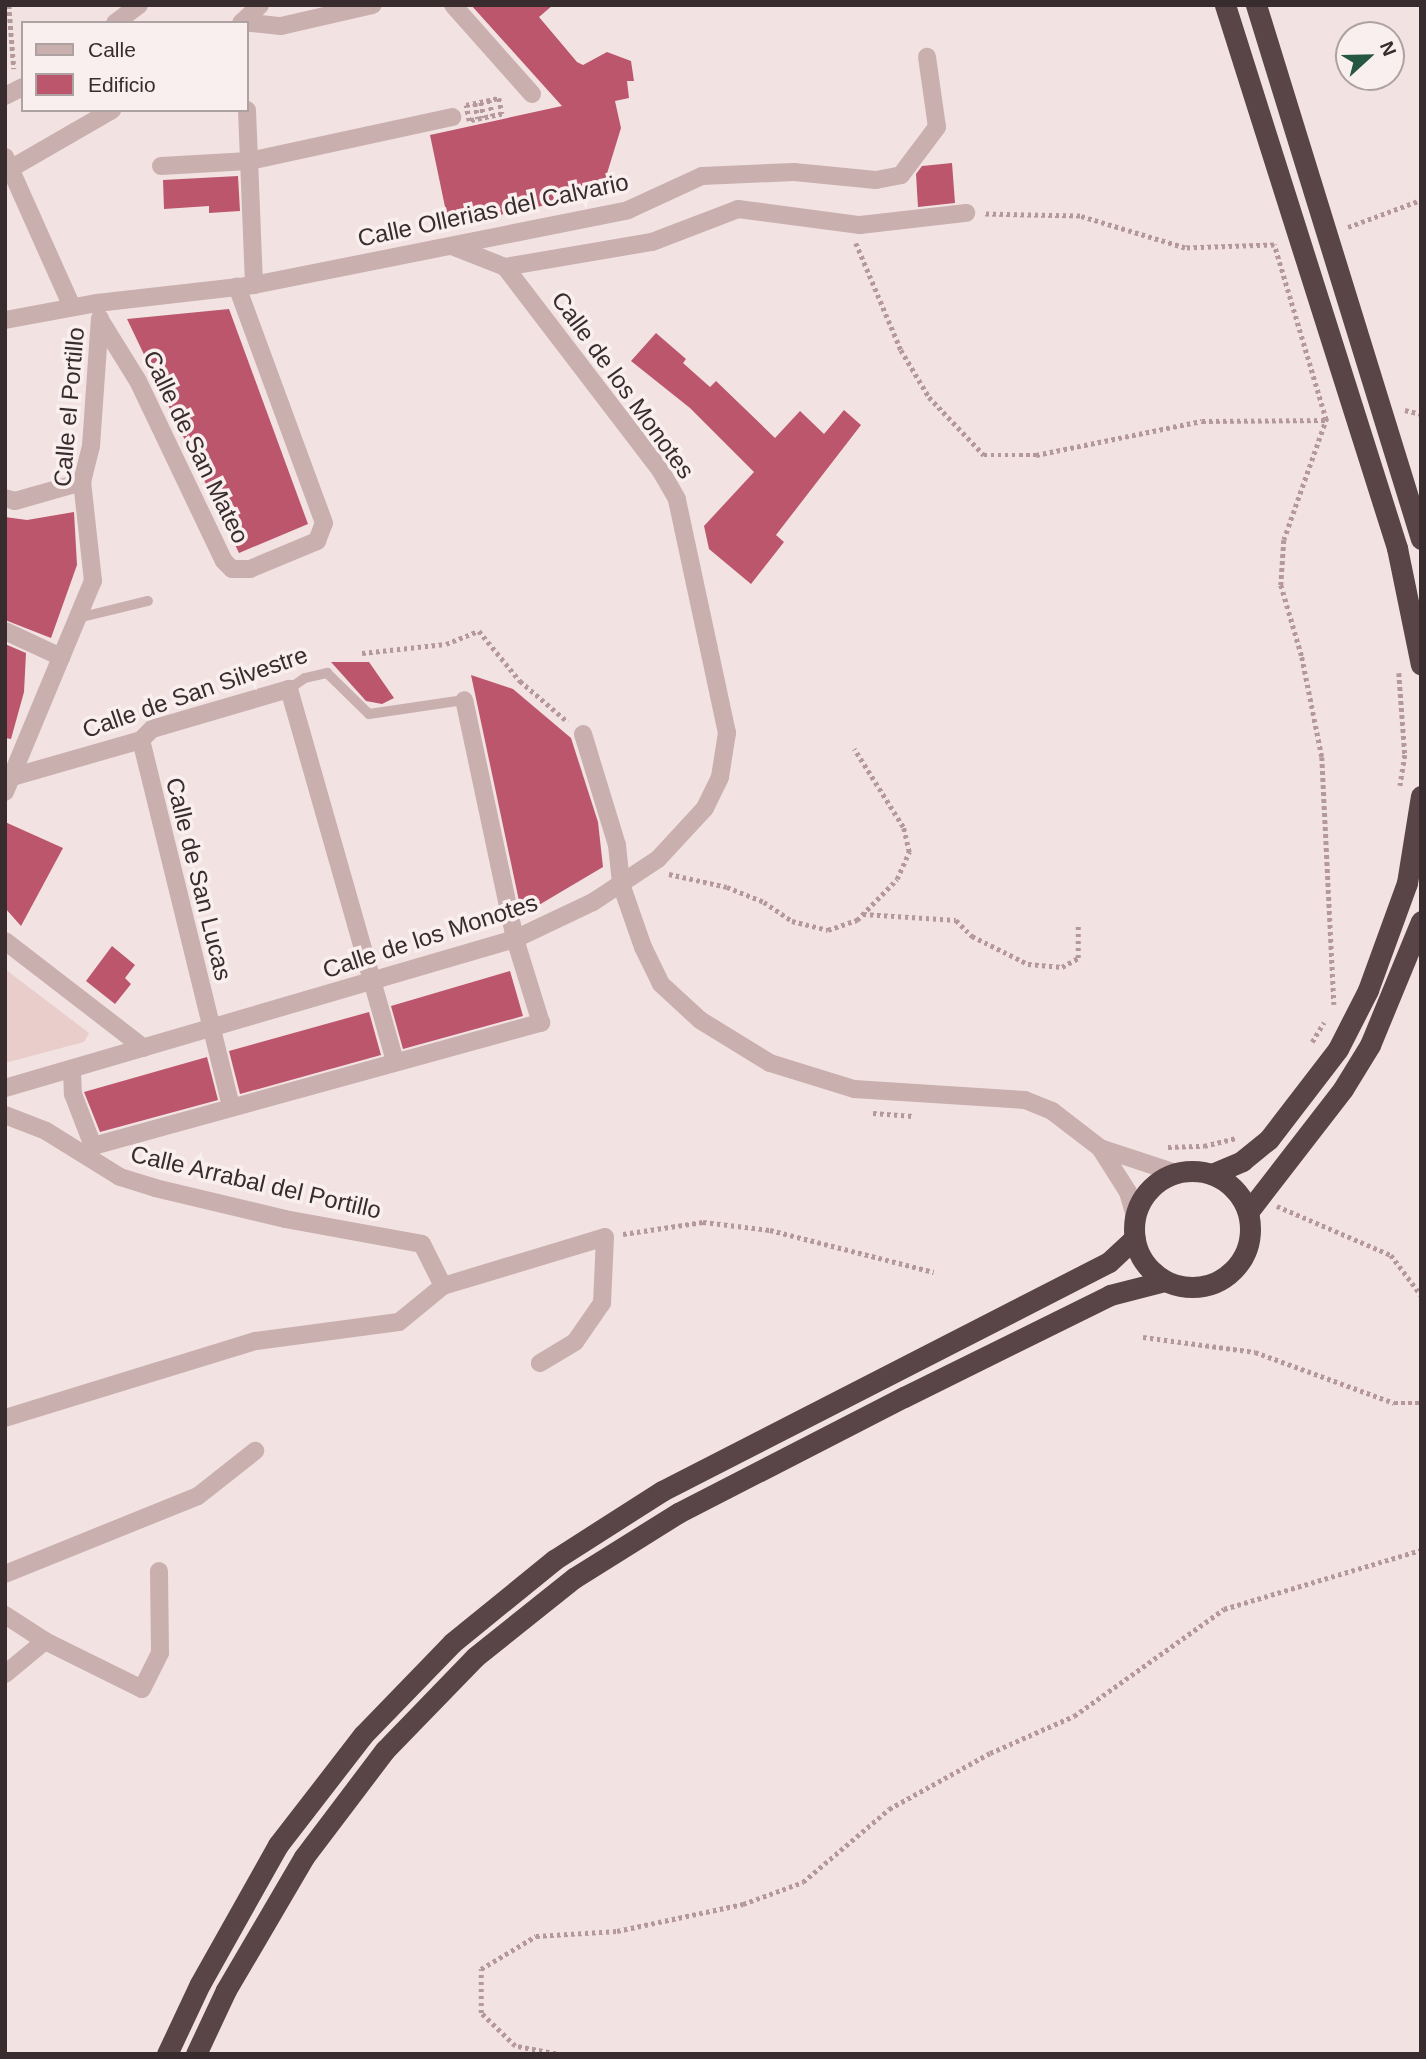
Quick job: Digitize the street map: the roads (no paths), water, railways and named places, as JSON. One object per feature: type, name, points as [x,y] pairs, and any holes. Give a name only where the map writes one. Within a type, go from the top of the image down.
[{"type":"highway","points":[[1225,5],[1398,548],[1421,665]]},
{"type":"highway","points":[[1256,5],[1421,539]]},
{"type":"highway","points":[[1165,1281],[1150,1270],[1135,1238],[1135,1216],[1150,1189],[1176,1173],[1212,1174],[1242,1161],[1269,1139],[1338,1049],[1368,990],[1407,883],[1421,796]]},
{"type":"highway","points":[[197,2054],[226,1990],[304,1857],[385,1750],[475,1657],[554,1594],[702,1500],[1110,1296],[1165,1281],[1203,1287],[1221,1280],[1246,1251],[1253,1205],[1343,1089],[1370,1045],[1421,921]]},
{"type":"highway","points":[[1212,1174],[1253,1205]]},
{"type":"highway","points":[[167,2054],[200,1984],[278,1845],[363,1735],[452,1643],[554,1560],[662,1491],[1109,1262],[1135,1238]]},
{"type":"street","points":[[118,21],[139,5]]},
{"type":"street","points":[[243,21],[260,5]]},
{"type":"street","points":[[248,23],[281,26],[373,5]]},
{"type":"street","points":[[453,5],[532,94]]},
{"type":"street","name":"Calle Ollerias del Calvario","points":[[5,320],[97,303],[246,286],[628,210],[702,176],[794,172],[876,180],[901,176],[937,127],[927,57]]},
{"type":"street","points":[[72,307],[37,218],[8,163],[108,112]]},
{"type":"street","name":"Calle de San Mateo","points":[[102,323],[138,382],[224,561],[232,569],[250,569],[317,541],[324,523],[246,286],[250,161],[247,112]]},
{"type":"street","points":[[161,166],[250,161],[452,117]]},
{"type":"street","points":[[452,246],[505,267],[652,242],[738,209],[848,223],[966,213]]},
{"type":"street","name":"Calle de los Monotes","points":[[5,1088],[515,939],[621,884],[658,859],[705,808],[720,777],[727,733],[685,521],[661,471],[505,267]]},
{"type":"street","name":"Calle el Portillo","points":[[9,784],[93,581],[82,482],[91,446],[102,323],[97,303]]},
{"type":"street","points":[[5,498],[15,501],[82,482]]},
{"type":"street","points":[[5,631],[61,657]]},
{"type":"street","points":[[289,689],[395,1061]]},
{"type":"street","name":"Calle de San Silvestre","points":[[9,784],[141,740],[152,729],[289,689]]},
{"type":"street","points":[[72,1069],[73,1094],[93,1146],[541,1023],[515,939],[464,700]]},
{"type":"street","points":[[583,734],[617,845],[621,884],[661,984],[700,1020],[739,1046],[793,1071],[854,1089],[1025,1100],[1052,1111],[1100,1148],[1176,1173]]},
{"type":"street","name":"Calle de San Lucas","points":[[141,740],[231,1106]]},
{"type":"street","points":[[5,941],[145,1048]]},
{"type":"street","name":"Calle Arrabal del Portillo","points":[[5,1115],[46,1131],[120,1177],[155,1188],[285,1219],[422,1244],[443,1286]]},
{"type":"street","points":[[1100,1148],[1128,1192],[1135,1216]]},
{"type":"street","points":[[5,1418],[256,1341],[399,1322],[443,1286],[605,1237],[602,1303],[575,1342],[540,1363]]},
{"type":"street","points":[[5,1574],[198,1496],[255,1451]]},
{"type":"street","points":[[5,1615],[45,1641],[142,1689],[160,1653],[159,1571]]},
{"type":"street","points":[[5,1674],[45,1641]]},
{"type":"lane","points":[[78,618],[148,601]]},
{"type":"lane","name":"Calle de San Silvestre","points":[[289,689],[304,678],[327,673],[369,714],[464,700]]}]
